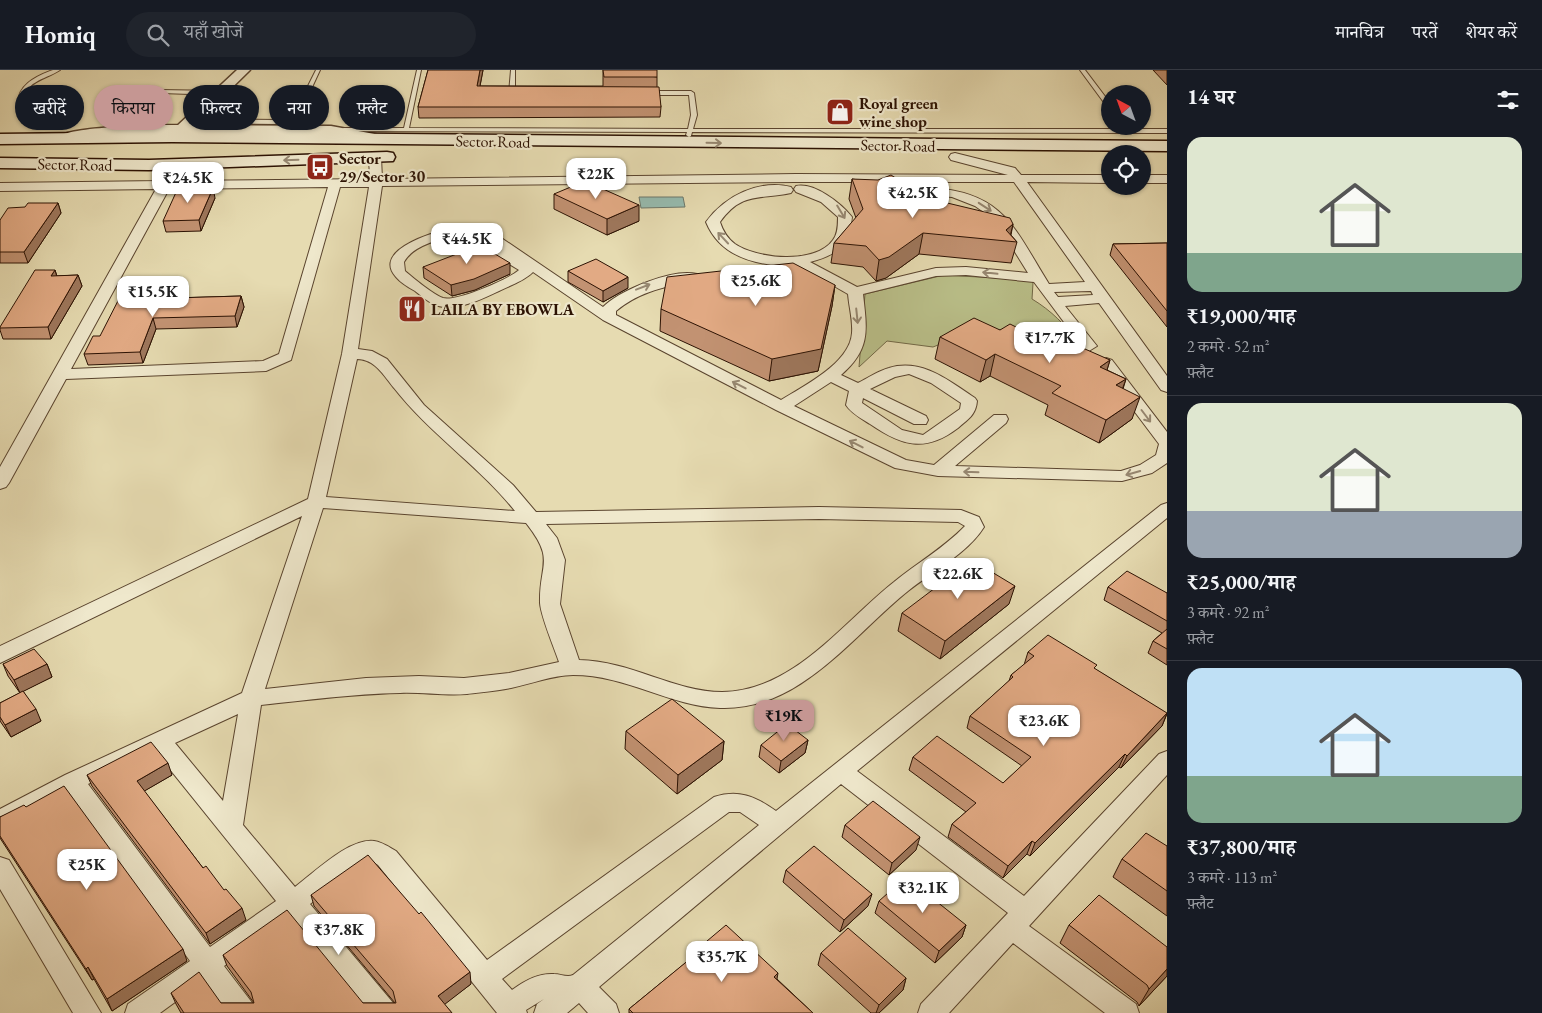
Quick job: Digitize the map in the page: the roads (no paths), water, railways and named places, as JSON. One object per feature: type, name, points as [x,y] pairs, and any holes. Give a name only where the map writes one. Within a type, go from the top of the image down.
[{"type":"main road","name":"Sector Road","points":[[0,139],[63,138],[182,129],[262,138],[388,140],[609,150],[955,157],[1014,169],[1101,158]]},
{"type":"main road","points":[[149,165],[222,156],[230,154],[235,148],[228,143],[182,129]]},
{"type":"main road","name":"Sector Road","points":[[637,150],[689,137],[1167,146]]},
{"type":"main road","points":[[248,162],[262,138]]},
{"type":"main road","name":"Sector Road","points":[[550,157],[609,150]]},
{"type":"main road","points":[[1151,156],[1167,156]]},
{"type":"main road","name":"Sector Road","points":[[0,163],[149,165],[404,157]]},
{"type":"street","points":[[228,85],[244,70]]},
{"type":"street","points":[[182,129],[269,127]]},
{"type":"street","points":[[331,130],[388,140]]},
{"type":"street","points":[[231,828],[251,698],[316,502],[350,354],[376,182],[375,157]]},
{"type":"street","points":[[1014,169],[1167,387]]},
{"type":"street","points":[[1,189],[166,184],[796,178],[1014,169],[1101,178]]},
{"type":"street","points":[[1151,179],[1167,180]]},
{"type":"street","points":[[60,374],[266,366],[286,357],[335,183]]},
{"type":"street","points":[[0,482],[166,184]]},
{"type":"street","points":[[486,234],[608,317],[782,407],[901,464],[938,471],[1122,476],[1146,469],[1164,457],[1167,444],[1093,358],[1054,302],[1000,216],[980,203],[954,193],[923,190],[800,189],[767,190],[741,196],[723,206],[713,222],[719,237],[738,251],[764,260],[797,261],[817,256],[836,245],[844,232],[845,217],[836,204],[819,195],[800,189]]},
{"type":"street","points":[[899,195],[914,204]]},
{"type":"street","points":[[989,225],[1007,228]]},
{"type":"street","points":[[463,231],[472,234],[521,263],[527,270],[522,275],[462,300],[448,303],[436,301],[404,277],[397,268],[397,260],[404,250],[463,231]]},
{"type":"street","points":[[364,261],[397,260]]},
{"type":"street","points":[[744,270],[760,266],[764,260]]},
{"type":"street","points":[[797,261],[855,292],[936,272],[966,270],[1100,292]]},
{"type":"street","points":[[608,317],[609,309],[614,304],[643,286],[660,281],[708,275]]},
{"type":"street","points":[[782,407],[829,375],[852,355],[860,337],[855,292]]},
{"type":"street","points":[[1054,302],[1100,292]]},
{"type":"street","points":[[350,354],[367,354],[381,362],[418,408],[507,489],[548,538],[555,560],[550,604],[571,667]]},
{"type":"street","points":[[900,370],[916,371],[937,380],[969,401],[968,411],[949,427],[923,440],[910,438],[880,424],[854,405],[857,389],[900,370]]},
{"type":"street","points":[[829,375],[920,420]]},
{"type":"street","points":[[938,471],[1000,419]]},
{"type":"street","points":[[0,655],[316,502],[533,518],[819,514],[961,516],[972,521],[975,528],[870,612],[834,648],[786,684],[755,697],[723,701],[689,696],[605,669],[571,667],[509,681],[464,686],[419,684],[366,686],[251,698],[73,781],[0,820]]},
{"type":"street","points":[[547,1013],[576,987],[841,771],[1167,508]]},
{"type":"street","points":[[159,740],[384,1013]]},
{"type":"street","points":[[932,1013],[1167,760]]},
{"type":"street","points":[[841,771],[1126,1013]]},
{"type":"street","points":[[73,781],[243,1013]]},
{"type":"street","points":[[484,977],[722,804],[736,800],[744,802],[776,824]]},
{"type":"street","points":[[138,1013],[294,904],[358,853],[374,851],[387,858],[512,1010],[540,986],[553,984],[576,987],[606,1013]]},
{"type":"street","points":[[0,867],[88,1013]]},
{"type":"lane","points":[[29,85],[31,82],[58,70]]},
{"type":"lane","points":[[312,85],[318,70]]},
{"type":"lane","points":[[406,130],[419,70]]},
{"type":"lane","points":[[513,70],[512,93],[522,93]]},
{"type":"lane","points":[[1082,70],[1101,95]]},
{"type":"lane","points":[[641,93],[691,93],[694,116],[689,137]]},
{"type":"lane","points":[[331,130],[689,137],[1101,129]]},
{"type":"lane","points":[[1151,130],[1167,131]]},
{"type":"water","points":[[639,197],[683,197],[685,207],[641,208]]},
{"type":"place","name":"Royal green wine shop","points":[[840,112]]},
{"type":"place","name":"Sector 29/Sector 30","points":[[320,167]]},
{"type":"place","name":"LAILA BY EBOWLA","points":[[412,309]]}]
